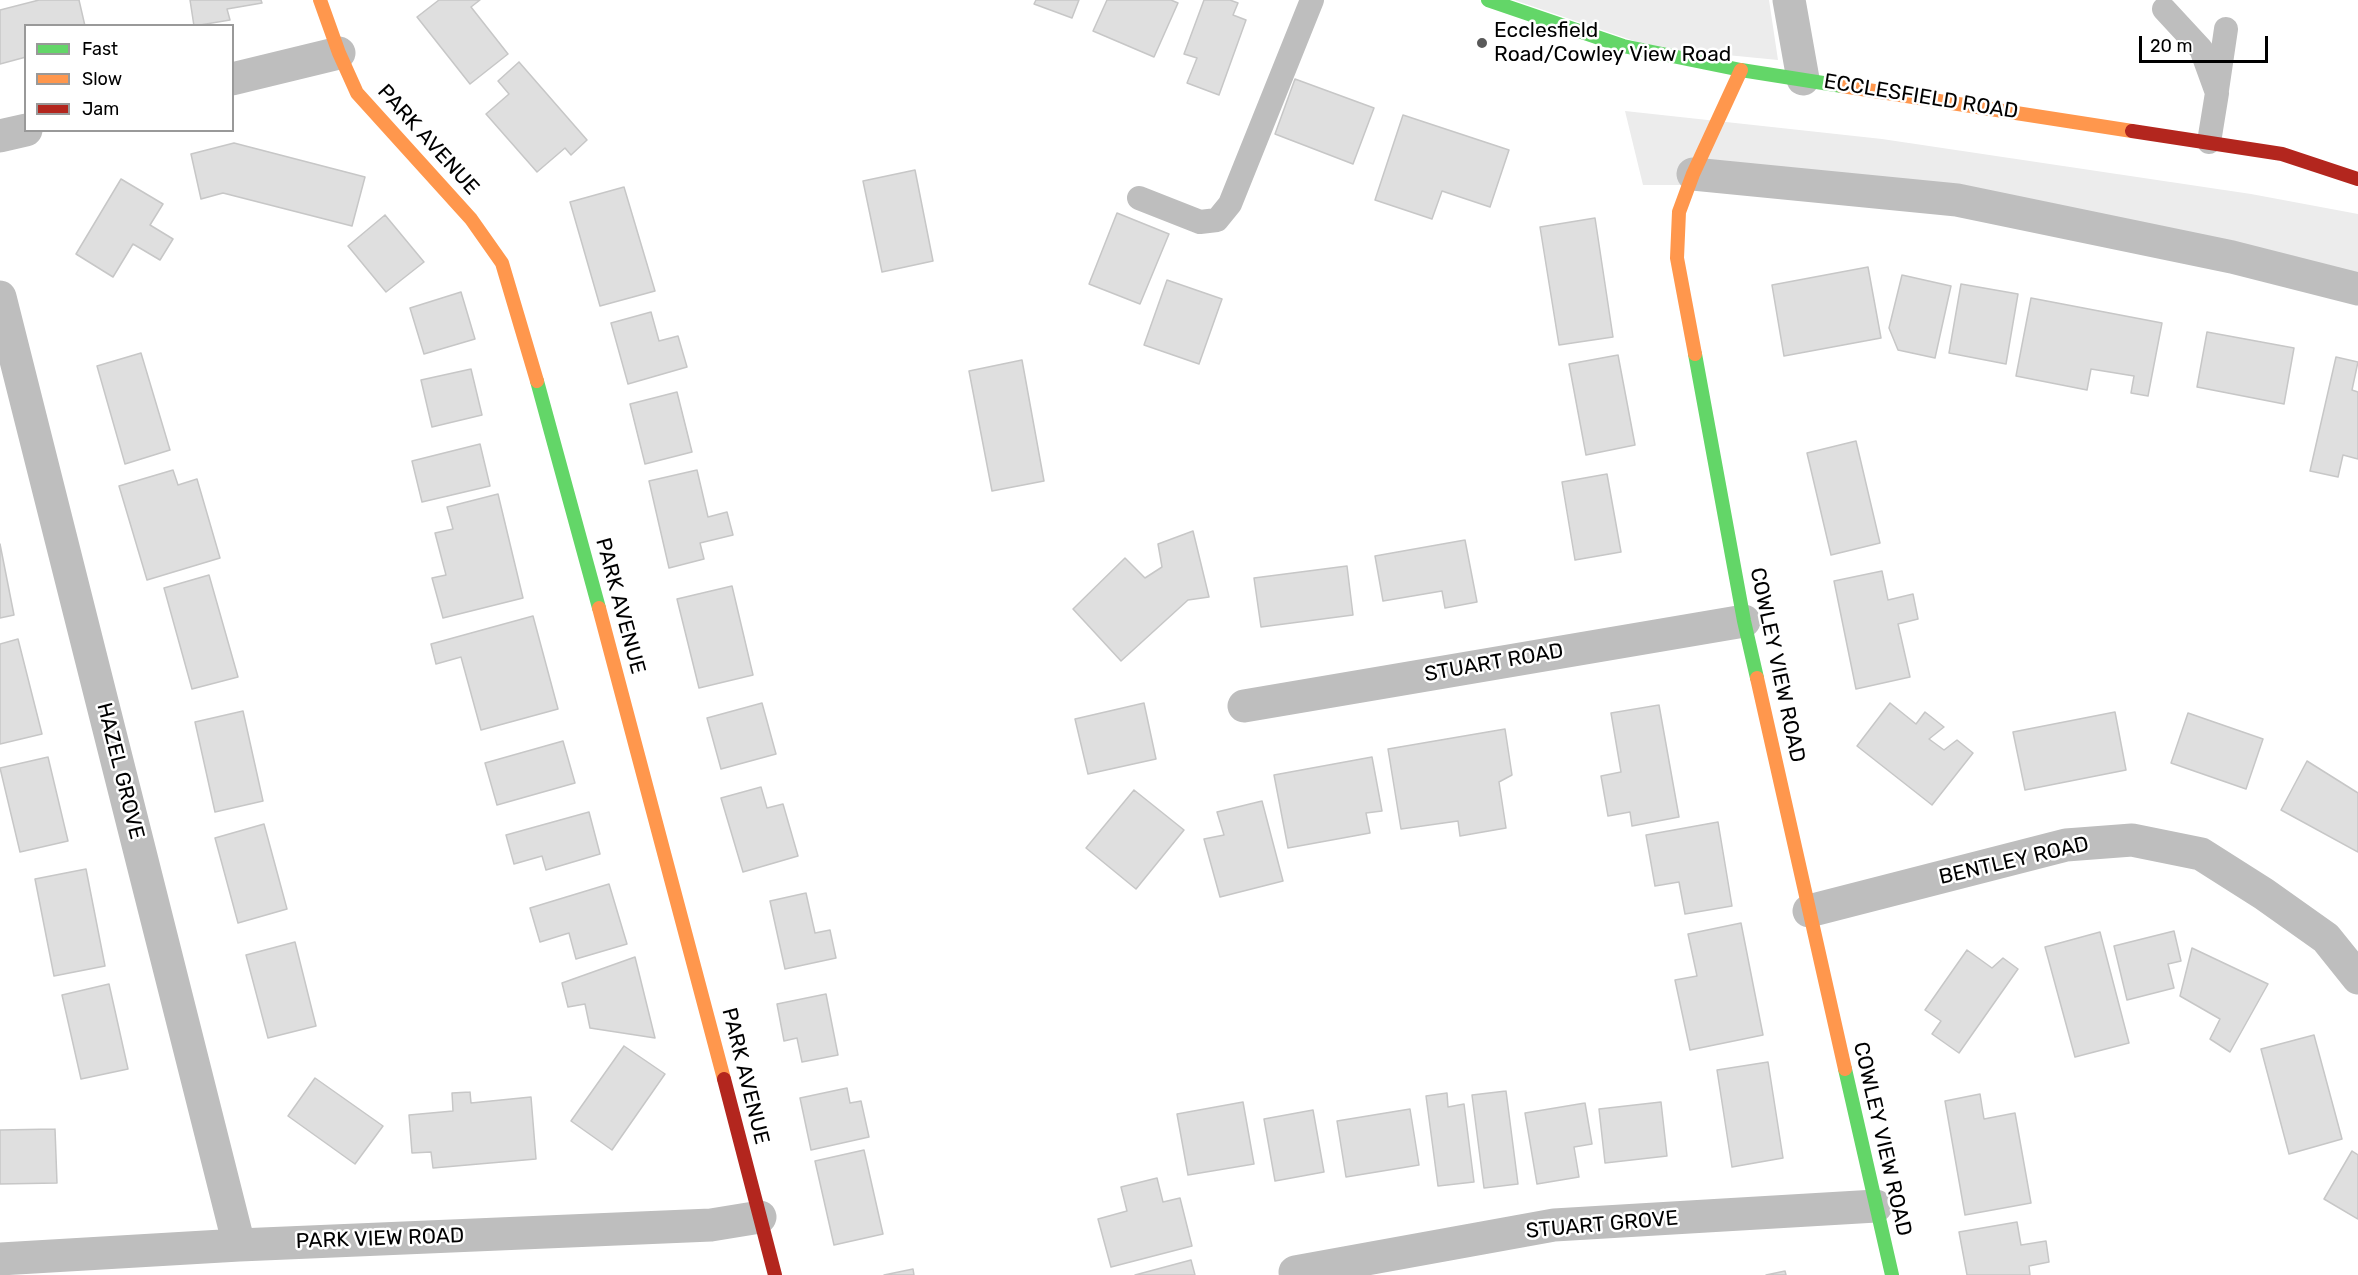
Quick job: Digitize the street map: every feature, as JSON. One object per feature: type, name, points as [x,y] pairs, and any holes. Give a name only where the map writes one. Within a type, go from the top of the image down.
[{"type":"street","name":"PARK AVENUE","points":[[320,0],[339,53],[357,93],[471,219],[502,263],[518,313],[665,851],[775,1275]]},
{"type":"street","name":"ECCLESFIELD ROAD","points":[[1488,0],[1623,46],[1741,70],[2282,154],[2358,179]]},
{"type":"street","points":[[1789,0],[1803,79]]},
{"type":"street","points":[[234,79],[339,53]]},
{"type":"street","name":"COWLEY VIEW ROAD","points":[[1741,70],[1693,174],[1679,212],[1677,258],[1744,621],[1892,1275]]},
{"type":"street","points":[[0,136],[24,130]]},
{"type":"street","points":[[1693,174],[1957,200],[2232,257],[2358,289]]},
{"type":"street","name":"HAZEL GROVE","points":[[0,297],[239,1245]]},
{"type":"street","name":"STUART ROAD","points":[[1244,706],[1744,621]]},
{"type":"street","name":"BENTLEY ROAD","points":[[1809,911],[2066,845],[2132,840],[2201,854],[2264,894],[2326,938],[2358,978]]},
{"type":"street","name":"STUART GROVE","points":[[1295,1274],[1554,1225],[1876,1206]]},
{"type":"street","name":"PARK VIEW ROAD","points":[[0,1259],[239,1245],[711,1225],[760,1217]]},
{"type":"lane","points":[[1139,198],[1200,222],[1217,220],[1230,204],[1312,0]]},
{"type":"lane","points":[[2164,9],[2201,49],[2217,93]]},
{"type":"lane","points":[[2209,142],[2226,29]]},
{"type":"shaded area","points":[[1514,0],[1769,0],[1778,60],[1655,48]]},
{"type":"shaded area","points":[[1625,111],[1882,139],[2251,194],[2358,214],[2358,273],[1953,185],[1643,185]]},
{"type":"building","points":[[39,0],[79,0],[85,24],[24,24],[24,58],[0,64],[0,10]]},
{"type":"building","points":[[190,0],[261,0],[262,3],[227,9],[230,20],[194,24]]},
{"type":"building","points":[[439,0],[480,0],[471,7],[508,54],[470,84],[417,17]]},
{"type":"building","points":[[1036,0],[1079,0],[1072,18],[1034,4]]},
{"type":"building","points":[[1107,0],[1171,0],[1178,3],[1154,57],[1093,31]]},
{"type":"building","points":[[1204,0],[1230,0],[1238,3],[1233,15],[1246,20],[1219,95],[1187,83],[1197,58],[1184,54]]},
{"type":"building","points":[[519,62],[587,140],[571,155],[565,148],[537,172],[486,114],[509,94],[498,81]]},
{"type":"building","points":[[1295,79],[1374,108],[1353,164],[1275,134]]},
{"type":"building","points":[[1403,115],[1509,150],[1490,207],[1442,191],[1432,219],[1375,200]]},
{"type":"building","points":[[234,143],[365,177],[352,226],[223,193],[201,199],[191,154]]},
{"type":"building","points":[[915,170],[933,261],[882,272],[863,181]]},
{"type":"building","points":[[121,179],[163,204],[150,225],[173,239],[160,260],[133,244],[113,277],[76,254]]},
{"type":"building","points":[[624,187],[655,291],[600,306],[570,202]]},
{"type":"building","points":[[1117,213],[1169,234],[1140,304],[1089,284]]},
{"type":"building","points":[[385,215],[424,262],[386,292],[348,246]]},
{"type":"building","points":[[1595,218],[1613,337],[1559,345],[1540,227]]},
{"type":"building","points":[[1868,267],[1881,338],[1784,356],[1772,285]]},
{"type":"building","points":[[1902,275],[1951,286],[1935,358],[1898,350],[1889,328]]},
{"type":"building","points":[[1167,280],[1222,299],[1199,364],[1144,345]]},
{"type":"building","points":[[1961,284],[2018,294],[2006,364],[1949,353]]},
{"type":"building","points":[[461,292],[475,339],[424,354],[410,308]]},
{"type":"building","points":[[2031,298],[2162,323],[2148,396],[2131,393],[2134,376],[2091,369],[2087,390],[2016,376]]},
{"type":"building","points":[[651,312],[659,341],[678,336],[687,367],[628,384],[611,323]]},
{"type":"building","points":[[2207,332],[2294,348],[2284,404],[2197,387]]},
{"type":"building","points":[[141,353],[170,450],[125,464],[97,366]]},
{"type":"building","points":[[1618,355],[1635,445],[1586,455],[1569,364]]},
{"type":"building","points":[[2336,357],[2358,362],[2352,390],[2358,392],[2358,459],[2343,455],[2338,477],[2310,471]]},
{"type":"building","points":[[1022,360],[1044,481],[992,491],[969,371]]},
{"type":"building","points":[[471,369],[482,415],[432,427],[421,380]]},
{"type":"building","points":[[677,392],[692,452],[645,464],[630,404]]},
{"type":"building","points":[[1856,441],[1880,543],[1831,555],[1807,453]]},
{"type":"building","points":[[480,444],[490,486],[422,502],[412,461]]},
{"type":"building","points":[[173,470],[178,485],[197,479],[220,558],[147,580],[119,486]]},
{"type":"building","points":[[697,470],[708,517],[727,512],[733,535],[700,543],[704,559],[669,568],[649,481]]},
{"type":"building","points":[[1607,474],[1621,552],[1575,560],[1562,482]]},
{"type":"building","points":[[498,494],[523,598],[443,618],[432,578],[446,575],[435,533],[453,529],[447,507]]},
{"type":"building","points":[[1193,531],[1209,597],[1188,600],[1121,661],[1073,609],[1125,558],[1145,578],[1162,567],[1158,544]]},
{"type":"building","points":[[1465,540],[1477,602],[1445,608],[1442,591],[1383,601],[1375,556]]},
{"type":"building","points":[[0,544],[14,615],[0,618]]},
{"type":"building","points":[[1347,566],[1353,615],[1261,627],[1254,578]]},
{"type":"building","points":[[1882,571],[1888,600],[1913,594],[1918,619],[1898,624],[1910,677],[1856,689],[1834,581]]},
{"type":"building","points":[[209,575],[238,677],[192,689],[164,588]]},
{"type":"building","points":[[732,586],[753,675],[699,688],[677,599]]},
{"type":"building","points":[[533,616],[558,709],[481,730],[461,657],[436,664],[431,644]]},
{"type":"building","points":[[18,639],[42,734],[0,744],[0,644]]},
{"type":"building","points":[[762,703],[776,754],[721,769],[707,718]]},
{"type":"building","points":[[1144,703],[1156,759],[1088,774],[1075,719]]},
{"type":"building","points":[[1890,703],[1916,724],[1925,712],[1944,727],[1929,739],[1944,750],[1957,740],[1973,753],[1932,805],[1857,746]]},
{"type":"building","points":[[1659,705],[1679,817],[1632,826],[1630,812],[1608,816],[1601,776],[1621,772],[1611,713]]},
{"type":"building","points":[[243,711],[263,801],[215,812],[195,722]]},
{"type":"building","points":[[2115,712],[2126,770],[2025,790],[2013,732]]},
{"type":"building","points":[[2188,713],[2263,739],[2246,789],[2171,763]]},
{"type":"building","points":[[1505,729],[1512,775],[1499,782],[1506,828],[1460,836],[1458,821],[1401,829],[1388,749]]},
{"type":"building","points":[[563,741],[575,783],[497,805],[485,763]]},
{"type":"building","points":[[48,757],[68,841],[20,852],[0,768]]},
{"type":"building","points":[[1372,757],[1382,811],[1366,813],[1370,833],[1288,848],[1274,775]]},
{"type":"building","points":[[2307,761],[2358,793],[2358,852],[2281,810]]},
{"type":"building","points":[[761,787],[767,808],[783,804],[798,856],[743,872],[721,798]]},
{"type":"building","points":[[1134,790],[1184,830],[1136,889],[1086,848]]},
{"type":"building","points":[[1262,801],[1283,881],[1220,897],[1204,839],[1224,835],[1217,812]]},
{"type":"building","points":[[589,812],[600,854],[546,870],[542,856],[514,864],[506,835]]},
{"type":"building","points":[[1718,822],[1732,906],[1685,914],[1679,882],[1655,886],[1646,835]]},
{"type":"building","points":[[264,824],[287,909],[238,923],[215,838]]},
{"type":"building","points":[[86,869],[105,966],[54,976],[35,879]]},
{"type":"building","points":[[609,884],[627,944],[576,959],[569,933],[540,942],[530,908]]},
{"type":"building","points":[[806,893],[815,933],[830,930],[836,958],[785,969],[770,901]]},
{"type":"building","points":[[1741,923],[1763,1035],[1690,1050],[1675,980],[1697,976],[1688,934]]},
{"type":"building","points":[[2174,931],[2181,961],[2168,964],[2174,988],[2127,1000],[2114,946]]},
{"type":"building","points":[[2100,932],[2129,1043],[2075,1057],[2045,947]]},
{"type":"building","points":[[295,942],[316,1026],[268,1038],[246,955]]},
{"type":"building","points":[[2192,948],[2268,984],[2230,1052],[2210,1039],[2220,1019],[2180,996]]},
{"type":"building","points":[[1967,950],[1992,968],[2003,958],[2018,969],[1959,1053],[1932,1034],[1941,1021],[1925,1010]]},
{"type":"building","points":[[635,957],[655,1038],[590,1028],[585,1004],[568,1007],[562,983]]},
{"type":"building","points":[[109,984],[128,1069],[81,1079],[62,995]]},
{"type":"building","points":[[826,994],[838,1055],[802,1062],[797,1038],[784,1041],[777,1004]]},
{"type":"building","points":[[2314,1035],[2342,1139],[2289,1154],[2261,1049]]},
{"type":"building","points":[[624,1046],[665,1074],[612,1150],[571,1121]]},
{"type":"building","points":[[1768,1062],[1783,1158],[1732,1167],[1717,1070]]},
{"type":"building","points":[[315,1078],[383,1126],[355,1164],[288,1116]]},
{"type":"building","points":[[847,1088],[850,1103],[861,1101],[869,1137],[811,1150],[800,1098]]},
{"type":"building","points":[[1506,1091],[1518,1184],[1484,1188],[1472,1095]]},
{"type":"building","points":[[470,1092],[471,1103],[531,1097],[536,1159],[433,1168],[431,1152],[412,1153],[409,1115],[453,1111],[452,1093]]},
{"type":"building","points":[[1447,1093],[1448,1107],[1464,1104],[1474,1182],[1438,1186],[1426,1096]]},
{"type":"building","points":[[1980,1094],[1984,1119],[2015,1113],[2031,1203],[1965,1215],[1945,1101]]},
{"type":"building","points":[[1243,1102],[1254,1164],[1188,1175],[1177,1114]]},
{"type":"building","points":[[1661,1102],[1667,1156],[1605,1163],[1599,1109]]},
{"type":"building","points":[[1585,1103],[1592,1144],[1574,1147],[1579,1177],[1537,1184],[1525,1113]]},
{"type":"building","points":[[1410,1109],[1419,1165],[1346,1177],[1337,1121]]},
{"type":"building","points":[[1313,1110],[1324,1172],[1275,1181],[1264,1119]]},
{"type":"building","points":[[55,1129],[57,1183],[0,1184],[0,1130]]},
{"type":"building","points":[[864,1150],[883,1234],[834,1245],[815,1161]]},
{"type":"building","points":[[2352,1151],[2358,1155],[2358,1219],[2324,1199]]},
{"type":"building","points":[[1157,1178],[1163,1202],[1180,1198],[1192,1246],[1111,1267],[1098,1219],[1127,1211],[1121,1187]]},
{"type":"building","points":[[2017,1222],[2021,1245],[2046,1241],[2049,1262],[2029,1266],[2030,1275],[1967,1275],[1959,1232]]},
{"type":"building","points":[[1191,1260],[1195,1275],[1135,1275]]},
{"type":"building","points":[[913,1269],[914,1275],[884,1275]]},
{"type":"building","points":[[1785,1271],[1786,1275],[1766,1275]]},
{"type":"traffic: fast","points":[[1488,0],[1623,46],[1741,70],[1842,86]]},
{"type":"traffic: fast","points":[[1695,354],[1744,621],[1757,678]]},
{"type":"traffic: fast","points":[[537,381],[599,608]]},
{"type":"traffic: fast","points":[[1845,1069],[1892,1275]]},
{"type":"traffic: slow","points":[[320,0],[339,53],[357,93],[471,219],[502,263],[537,381]]},
{"type":"traffic: slow","points":[[1695,354],[1677,258],[1679,212],[1693,174],[1741,70]]},
{"type":"traffic: slow","points":[[1842,86],[2132,131]]},
{"type":"traffic: slow","points":[[599,608],[724,1079]]},
{"type":"traffic: slow","points":[[1757,678],[1845,1069]]},
{"type":"traffic: jam","points":[[2132,131],[2282,154],[2358,179]]},
{"type":"traffic: jam","points":[[724,1079],[775,1275]]},
{"type":"place","name":"Ecclesfield Road/Cowley View Road","points":[[1482,43]]}]
